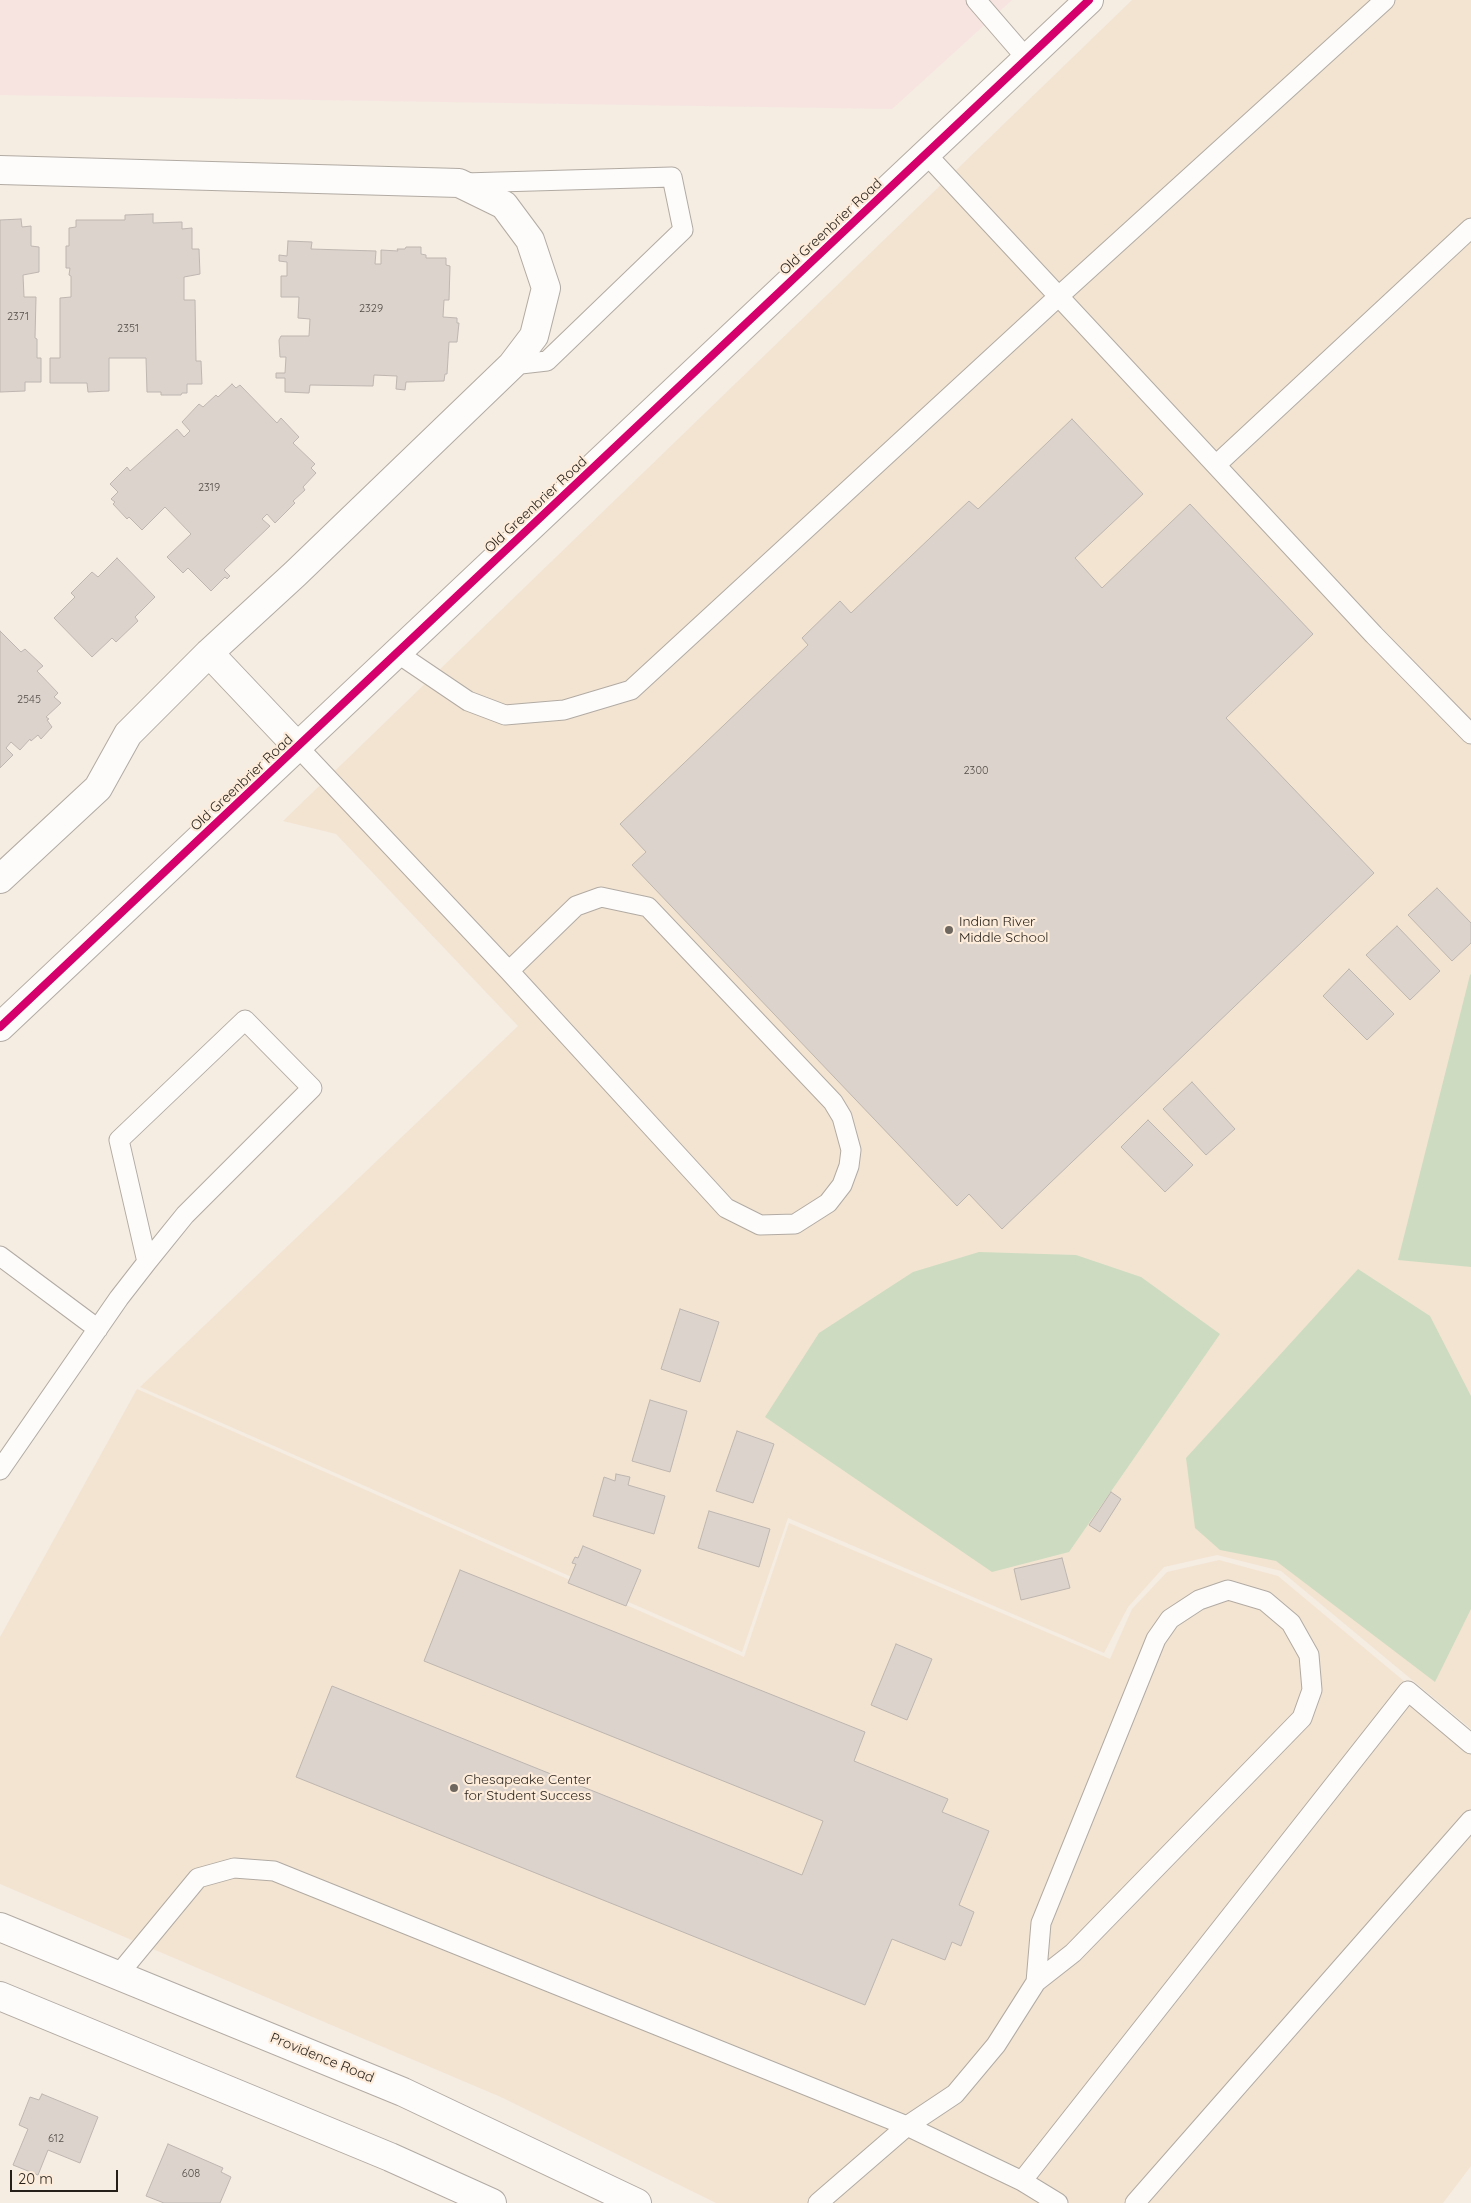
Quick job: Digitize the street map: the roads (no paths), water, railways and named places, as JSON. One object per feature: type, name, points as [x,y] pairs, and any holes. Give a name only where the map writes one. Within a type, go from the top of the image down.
[{"type":"street","name":"Old Greenbrier Road","points":[[0,1027],[1090,0]]},
{"type":"street","points":[[0,170],[459,183],[504,205],[530,240],[546,288],[534,336],[512,365],[302,567],[208,653],[128,734],[98,788],[0,880]]},
{"type":"street","points":[[208,653],[298,747]]},
{"type":"street","name":"Providence Road","points":[[0,1926],[403,2092],[637,2203]]},
{"type":"street","points":[[0,1996],[344,2138],[492,2203]]},
{"type":"lane","points":[[976,0],[1027,59]]},
{"type":"lane","points":[[397,653],[468,701],[504,715],[564,710],[631,690],[1059,296],[1385,0]]},
{"type":"lane","points":[[927,155],[1374,635],[1471,734]]},
{"type":"lane","points":[[459,183],[672,177],[683,230],[547,361],[512,365]]},
{"type":"lane","points":[[1216,465],[1471,228]]},
{"type":"lane","points":[[298,747],[509,971],[726,1208],[760,1225],[795,1224],[828,1203],[842,1185],[849,1166],[851,1150],[842,1116],[833,1102],[648,907],[600,897],[576,906],[509,971]]},
{"type":"lane","points":[[0,1470],[98,1329],[147,1262],[185,1215],[312,1088],[245,1020],[119,1140],[147,1262]]},
{"type":"lane","points":[[3,1264],[98,1329]]},
{"type":"lane","points":[[818,2203],[907,2126],[955,2094],[996,2045],[1036,1982],[1073,1953],[1302,1718],[1312,1690],[1309,1655],[1291,1623],[1265,1601],[1228,1590],[1199,1600],[1170,1618],[1156,1639],[1041,1923],[1036,1982]]},
{"type":"lane","points":[[1022,2181],[1408,1691],[1471,1744]]},
{"type":"lane","points":[[1135,2203],[1471,1820]]},
{"type":"lane","points":[[118,1974],[198,1878],[234,1868],[274,1871],[907,2126],[1022,2181],[1058,2203]]},
{"type":"place","name":"Indian River Middle School","points":[[949,930]]},
{"type":"place","name":"Chesapeake Center for Student Success","points":[[454,1788]]}]
